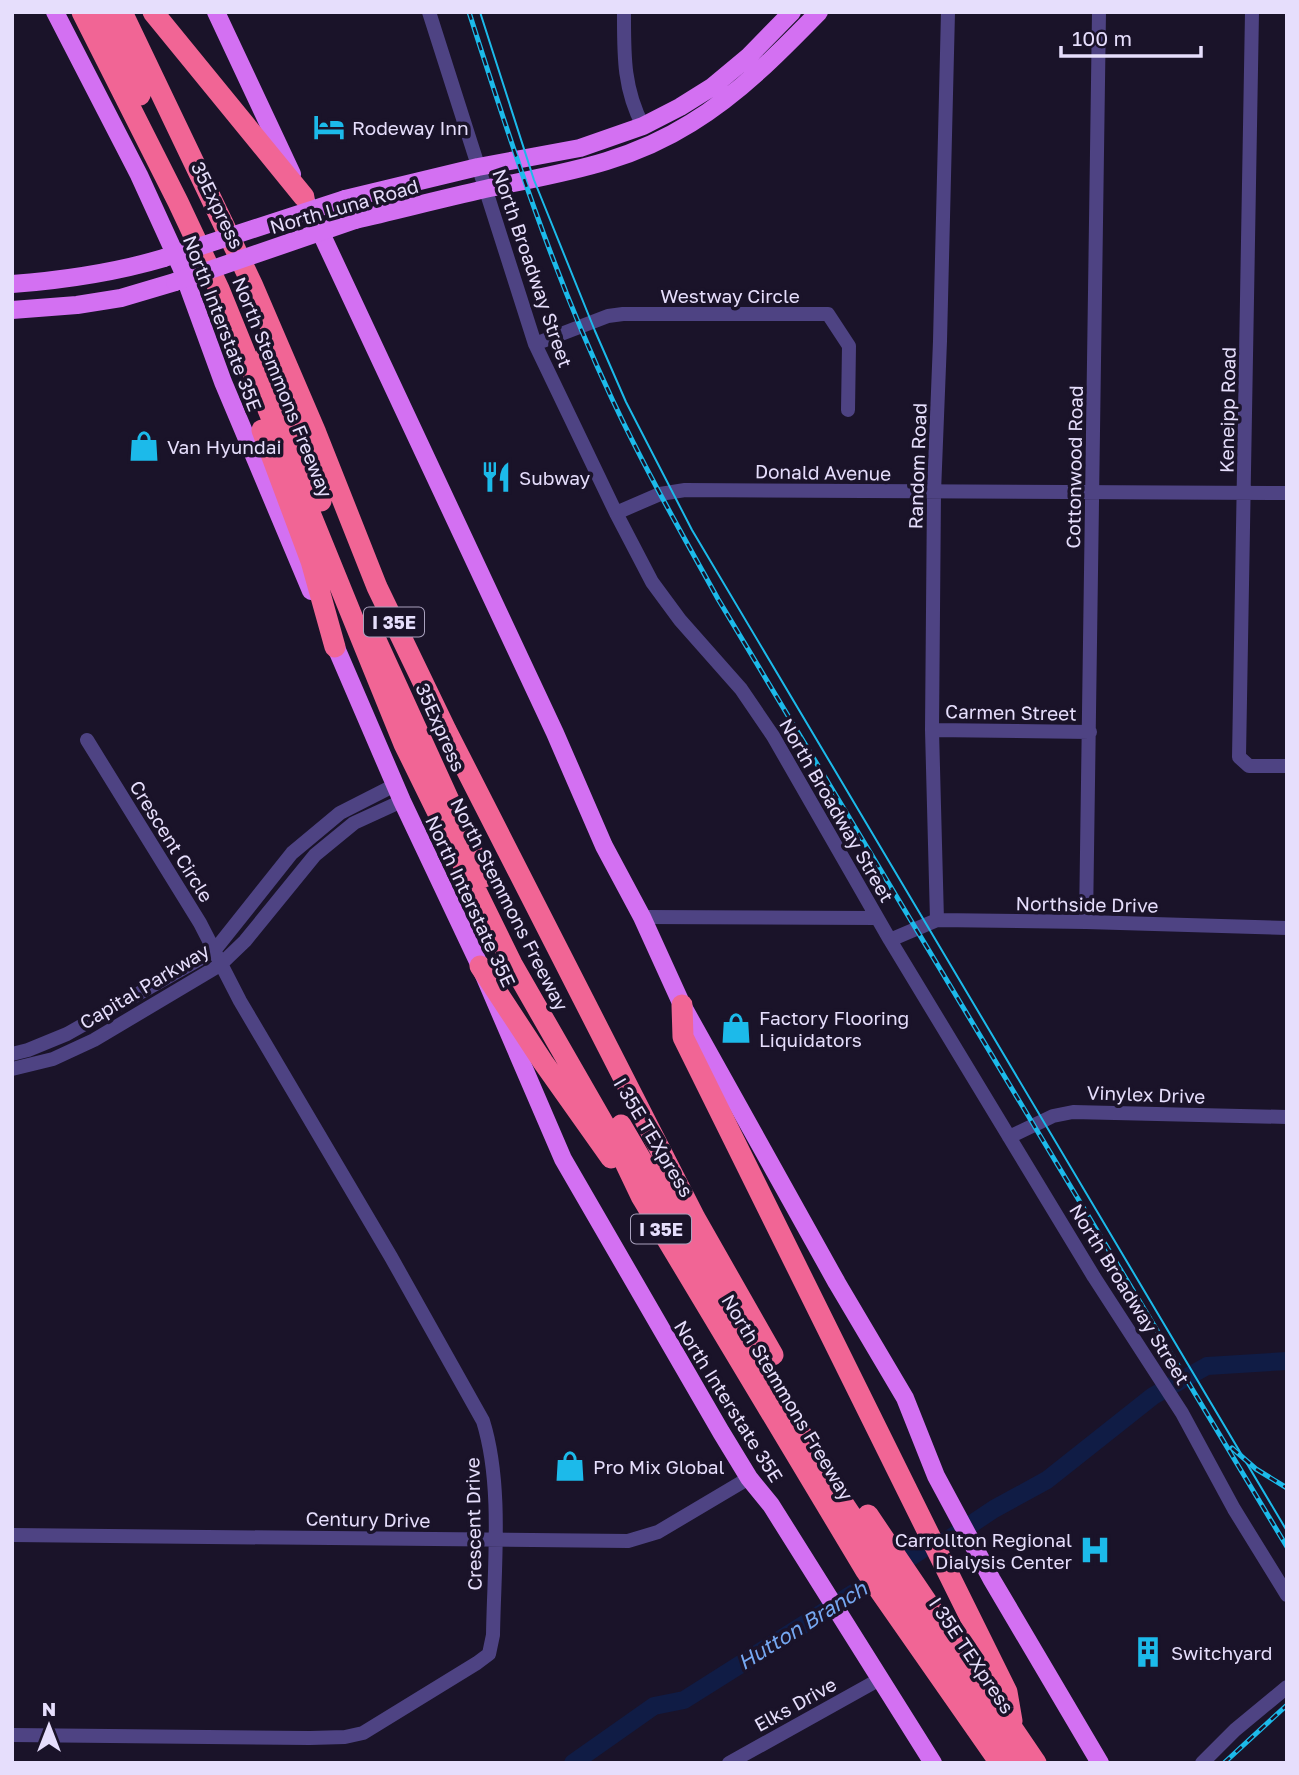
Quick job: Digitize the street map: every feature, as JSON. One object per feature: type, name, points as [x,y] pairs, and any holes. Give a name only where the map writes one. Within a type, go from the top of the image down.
[{"type":"highway","name":"North Stemmons Freeway","points":[[82,12],[219,289],[404,744],[513,964],[620,1152],[641,1196],[830,1484],[1013,1727],[1036,1763]]},
{"type":"highway","name":"35Express","points":[[99,12],[232,286],[295,433],[354,590],[470,846]]},
{"type":"highway","name":"North Stemmons Freeway","points":[[122,12],[252,284],[316,433],[377,587],[446,730],[830,1484],[866,1571],[1000,1763]]},
{"type":"highway","points":[[153,12],[304,197]]},
{"type":"highway","points":[[178,202],[185,240],[311,561],[335,647]]},
{"type":"highway","name":"I 35E TEXpress","points":[[470,846],[518,951],[830,1484],[1016,1763]]},
{"type":"highway","points":[[480,966],[596,1140],[641,1196]]},
{"type":"highway","points":[[682,1005],[683,1037],[1007,1692],[1013,1727]]},
{"type":"main road","name":"North Interstate 35E","points":[[55,12],[139,175],[181,267],[223,382],[335,647],[399,793],[480,966],[562,1160],[749,1478],[771,1505],[933,1763]]},
{"type":"main road","points":[[216,12],[555,733],[604,846],[642,917],[682,1005],[837,1283],[905,1398],[943,1490],[979,1557],[1051,1684],[1100,1763]]},
{"type":"main road","name":"North Luna Road","points":[[12,284],[64,280],[120,271],[345,199],[478,167],[580,148],[643,125],[712,87],[748,57],[792,12]]},
{"type":"main road","name":"North Luna Road","points":[[12,310],[121,298],[355,220],[597,166],[655,143],[724,102],[771,61],[819,12]]},
{"type":"main road","points":[[712,87],[724,102]]},
{"type":"street","name":"North Broadway Street","points":[[429,12],[535,344],[615,513],[654,586],[741,690],[768,728],[876,918],[1094,1277],[1150,1360],[1287,1595]]},
{"type":"street","points":[[624,12],[626,81],[632,105],[643,125]]},
{"type":"street","name":"Random Road","points":[[937,920],[932,730],[934,492],[948,12]]},
{"type":"street","name":"Cottonwood Road","points":[[1086,922],[1099,12]]},
{"type":"street","name":"Keneipp Road","points":[[1252,12],[1239,757],[1249,766],[1287,766]]},
{"type":"street","name":"Westway Circle","points":[[535,344],[608,316],[623,314],[828,314],[849,346],[848,410]]},
{"type":"street","name":"Donald Avenue","points":[[615,513],[660,494],[685,490],[1287,493]]},
{"type":"street","name":"Carmen Street","points":[[932,730],[1090,732]]},
{"type":"street","name":"Crescent Circle","points":[[87,740],[194,914],[220,965]]},
{"type":"street","name":"Capital Parkway","points":[[12,1054],[67,1034],[214,950],[292,853],[340,813],[399,793]]},
{"type":"street","name":"Capital Parkway","points":[[12,1069],[52,1059],[94,1040],[220,965],[245,941],[315,855],[354,823],[399,793]]},
{"type":"street","points":[[642,917],[876,918]]},
{"type":"street","name":"Northside Drive","points":[[890,940],[937,920],[1287,928]]},
{"type":"street","name":"Crescent Drive","points":[[12,1735],[310,1738],[355,1736],[489,1654],[493,1635],[492,1457],[483,1420],[220,965]]},
{"type":"street","name":"Vinylex Drive","points":[[1009,1137],[1053,1116],[1073,1112],[1287,1117]]},
{"type":"street","name":"Century Drive","points":[[12,1535],[628,1541],[658,1532],[749,1478]]},
{"type":"street","name":"Elks Drive","points":[[729,1763],[880,1679]]},
{"type":"street","points":[[1202,1763],[1235,1730],[1287,1688]]},
{"type":"waterway","name":"Hutton Branch","points":[[573,1763],[654,1706],[684,1700],[928,1546],[940,1545],[994,1509],[1047,1480],[1153,1396],[1207,1366],[1287,1361]]},
{"type":"tram line","points":[[480,12],[534,180],[595,331],[626,402],[692,530],[1287,1531]]},
{"type":"railway","points":[[469,12],[517,160],[553,258],[592,354],[651,476],[718,599],[1287,1547]]},
{"type":"railway","points":[[1232,1448],[1256,1469],[1287,1488]]},
{"type":"railway","points":[[1224,1763],[1287,1705]]},
{"type":"place","name":"Rodeway Inn","points":[[329,127]]},
{"type":"place","name":"Van Hyundai","points":[[144,446]]},
{"type":"place","name":"Subway","points":[[496,477]]},
{"type":"place","name":"Factory Flooring Liquidators","points":[[736,1028]]},
{"type":"place","name":"Pro Mix Global","points":[[570,1466]]},
{"type":"place","name":"Carrollton Regional Dialysis Center","points":[[1095,1550]]},
{"type":"place","name":"Switchyard","points":[[1148,1652]]}]
